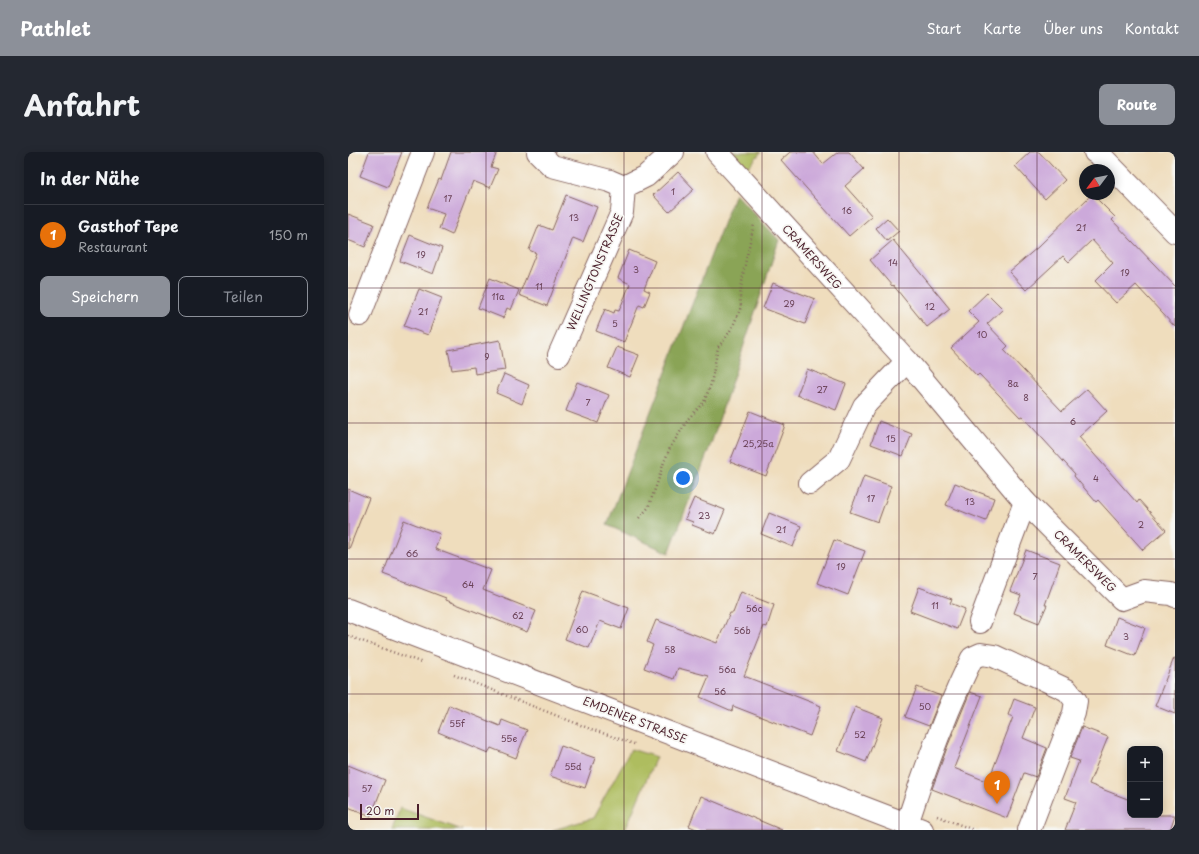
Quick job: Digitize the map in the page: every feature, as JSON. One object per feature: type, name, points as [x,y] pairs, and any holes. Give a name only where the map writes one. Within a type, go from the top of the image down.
[{"type":"street","points":[[360,315],[423,152]]},
{"type":"street","points":[[538,152],[552,166],[610,181],[624,187],[646,176],[673,152]]},
{"type":"street","name":"CRAMERSWEG","points":[[717,152],[908,361],[1025,502],[1122,599],[1144,591],[1172,594],[1175,596]]},
{"type":"street","points":[[1095,152],[1100,155],[1175,232]]},
{"type":"street","name":"WELLINGTONSTRASSE","points":[[559,355],[622,212],[624,187]]},
{"type":"street","points":[[810,483],[839,459],[864,406],[908,361]]},
{"type":"street","points":[[980,622],[1025,502]]},
{"type":"street","name":"EMDENER STRASSE","points":[[348,610],[914,827]]},
{"type":"street","points":[[914,827],[918,788],[958,686],[972,658],[981,654],[994,656],[1067,690],[1076,701],[1074,713],[1029,830]]},
{"type":"path","points":[[639,518],[648,508],[670,448],[689,418],[704,402],[712,384],[718,347],[729,332],[741,307],[740,296],[744,269],[755,220],[765,205]]},
{"type":"path","points":[[348,636],[426,664]]},
{"type":"path","points":[[448,672],[588,728],[643,747]]},
{"type":"green space","points":[[730,152],[761,152],[746,170]]},
{"type":"green space","points":[[735,193],[779,240],[712,441],[669,553],[607,525]]},
{"type":"green space","points":[[631,749],[656,757],[625,830],[553,830],[593,818]]},
{"type":"green space","points":[[400,808],[462,830],[392,830]]},
{"type":"building","points":[[369,152],[402,152],[388,187],[360,176]]},
{"type":"building","points":[[451,152],[497,152],[491,167],[498,169],[490,188],[473,181],[452,235],[439,229],[444,214],[427,208],[439,179],[441,180]]},
{"type":"building","points":[[790,152],[813,152],[823,164],[838,152],[849,152],[864,169],[845,186],[872,216],[849,236],[781,160]]},
{"type":"building","points":[[1030,152],[1039,152],[1065,180],[1045,199],[1015,166]]},
{"type":"building","points":[[678,172],[694,189],[669,212],[653,195]]},
{"type":"building","points":[[566,195],[597,207],[583,242],[573,238],[547,306],[519,295],[536,253],[529,250],[539,225],[552,230]]},
{"type":"building","points":[[1086,200],[1098,200],[1115,217],[1112,220],[1175,286],[1175,327],[1136,285],[1116,303],[1095,281],[1113,263],[1092,240],[1069,262],[1063,256],[1026,290],[1009,272],[1038,247]]},
{"type":"building","points":[[348,214],[374,224],[365,247],[348,240]]},
{"type":"building","points":[[887,218],[899,231],[887,241],[876,228]]},
{"type":"building","points":[[410,235],[442,248],[433,274],[400,261]]},
{"type":"building","points":[[893,240],[950,309],[927,327],[893,285],[892,286],[870,260]]},
{"type":"building","points":[[629,250],[655,261],[644,289],[650,292],[644,307],[639,305],[624,342],[596,331],[605,309],[614,313],[615,310],[619,311],[630,284],[618,278]]},
{"type":"building","points":[[490,278],[519,290],[511,310],[507,308],[503,318],[478,308]]},
{"type":"building","points":[[773,283],[815,299],[805,324],[763,308]]},
{"type":"building","points":[[419,289],[442,298],[428,335],[404,326]]},
{"type":"building","points":[[987,293],[1003,309],[987,324],[1008,346],[1004,350],[1062,411],[1087,389],[1107,411],[1079,437],[1137,503],[1139,500],[1166,530],[1143,550],[1098,500],[1096,502],[1074,476],[1075,474],[1022,416],[1020,417],[979,374],[977,376],[951,348],[979,322],[968,311]]},
{"type":"building","points":[[500,340],[505,370],[475,374],[474,367],[452,370],[448,350]]},
{"type":"building","points":[[617,347],[639,355],[630,377],[608,368]]},
{"type":"building","points":[[807,369],[846,384],[836,410],[797,395]]},
{"type":"building","points":[[504,374],[529,385],[522,404],[496,393]]},
{"type":"building","points":[[577,382],[609,395],[598,423],[566,411]]},
{"type":"building","points":[[750,411],[785,425],[766,476],[730,462]]},
{"type":"building","points":[[879,421],[912,434],[903,456],[871,444]]},
{"type":"building","points":[[864,476],[891,486],[878,522],[850,512]]},
{"type":"building","points":[[955,483],[994,498],[986,521],[946,505]]},
{"type":"building","points":[[348,489],[369,498],[349,549],[348,548]]},
{"type":"building","points":[[694,498],[725,510],[715,534],[692,525],[693,522],[685,519]]},
{"type":"building","points":[[769,513],[801,526],[793,547],[761,534]]},
{"type":"building","points":[[404,520],[440,534],[435,549],[491,570],[483,590],[536,611],[527,632],[446,600],[446,598],[383,574]]},
{"type":"building","points":[[834,540],[865,551],[848,595],[817,583]]},
{"type":"building","points":[[1026,550],[1060,563],[1045,605],[1047,605],[1039,623],[1014,613],[1021,595],[1010,591]]},
{"type":"building","points":[[919,587],[952,599],[950,603],[965,609],[957,629],[910,611]]},
{"type":"building","points":[[583,591],[629,608],[621,629],[600,621],[589,648],[565,639]]},
{"type":"building","points":[[741,592],[774,605],[767,627],[764,626],[744,676],[821,706],[810,736],[733,706],[732,711],[700,697],[709,676],[678,668],[674,679],[644,668],[653,645],[647,642],[656,620],[717,643],[730,613],[733,613]]},
{"type":"building","points":[[1117,617],[1145,628],[1135,656],[1107,645]]},
{"type":"building","points":[[1175,658],[1175,714],[1155,706]]},
{"type":"building","points":[[917,687],[941,696],[929,726],[905,717]]},
{"type":"building","points":[[970,692],[982,696],[954,768],[988,782],[1013,717],[1008,715],[1014,699],[1035,707],[1023,738],[1047,748],[1036,777],[1024,773],[1007,818],[932,789]]},
{"type":"building","points":[[449,705],[500,726],[502,720],[527,730],[516,758],[491,748],[488,753],[438,732]]},
{"type":"building","points":[[855,707],[883,718],[866,762],[838,751]]},
{"type":"building","points":[[1082,727],[1108,737],[1089,784],[1127,799],[1127,818],[1163,818],[1163,815],[1175,815],[1170,830],[1065,830],[1076,802],[1065,798],[1079,761],[1070,758]]},
{"type":"building","points":[[561,746],[595,758],[585,788],[550,776]]},
{"type":"building","points":[[348,765],[385,780],[371,816],[348,807]]},
{"type":"building","points":[[701,796],[782,830],[699,830],[689,826]]},
{"type":"place","name":"Gasthof Tepe","points":[[997,804]]}]
